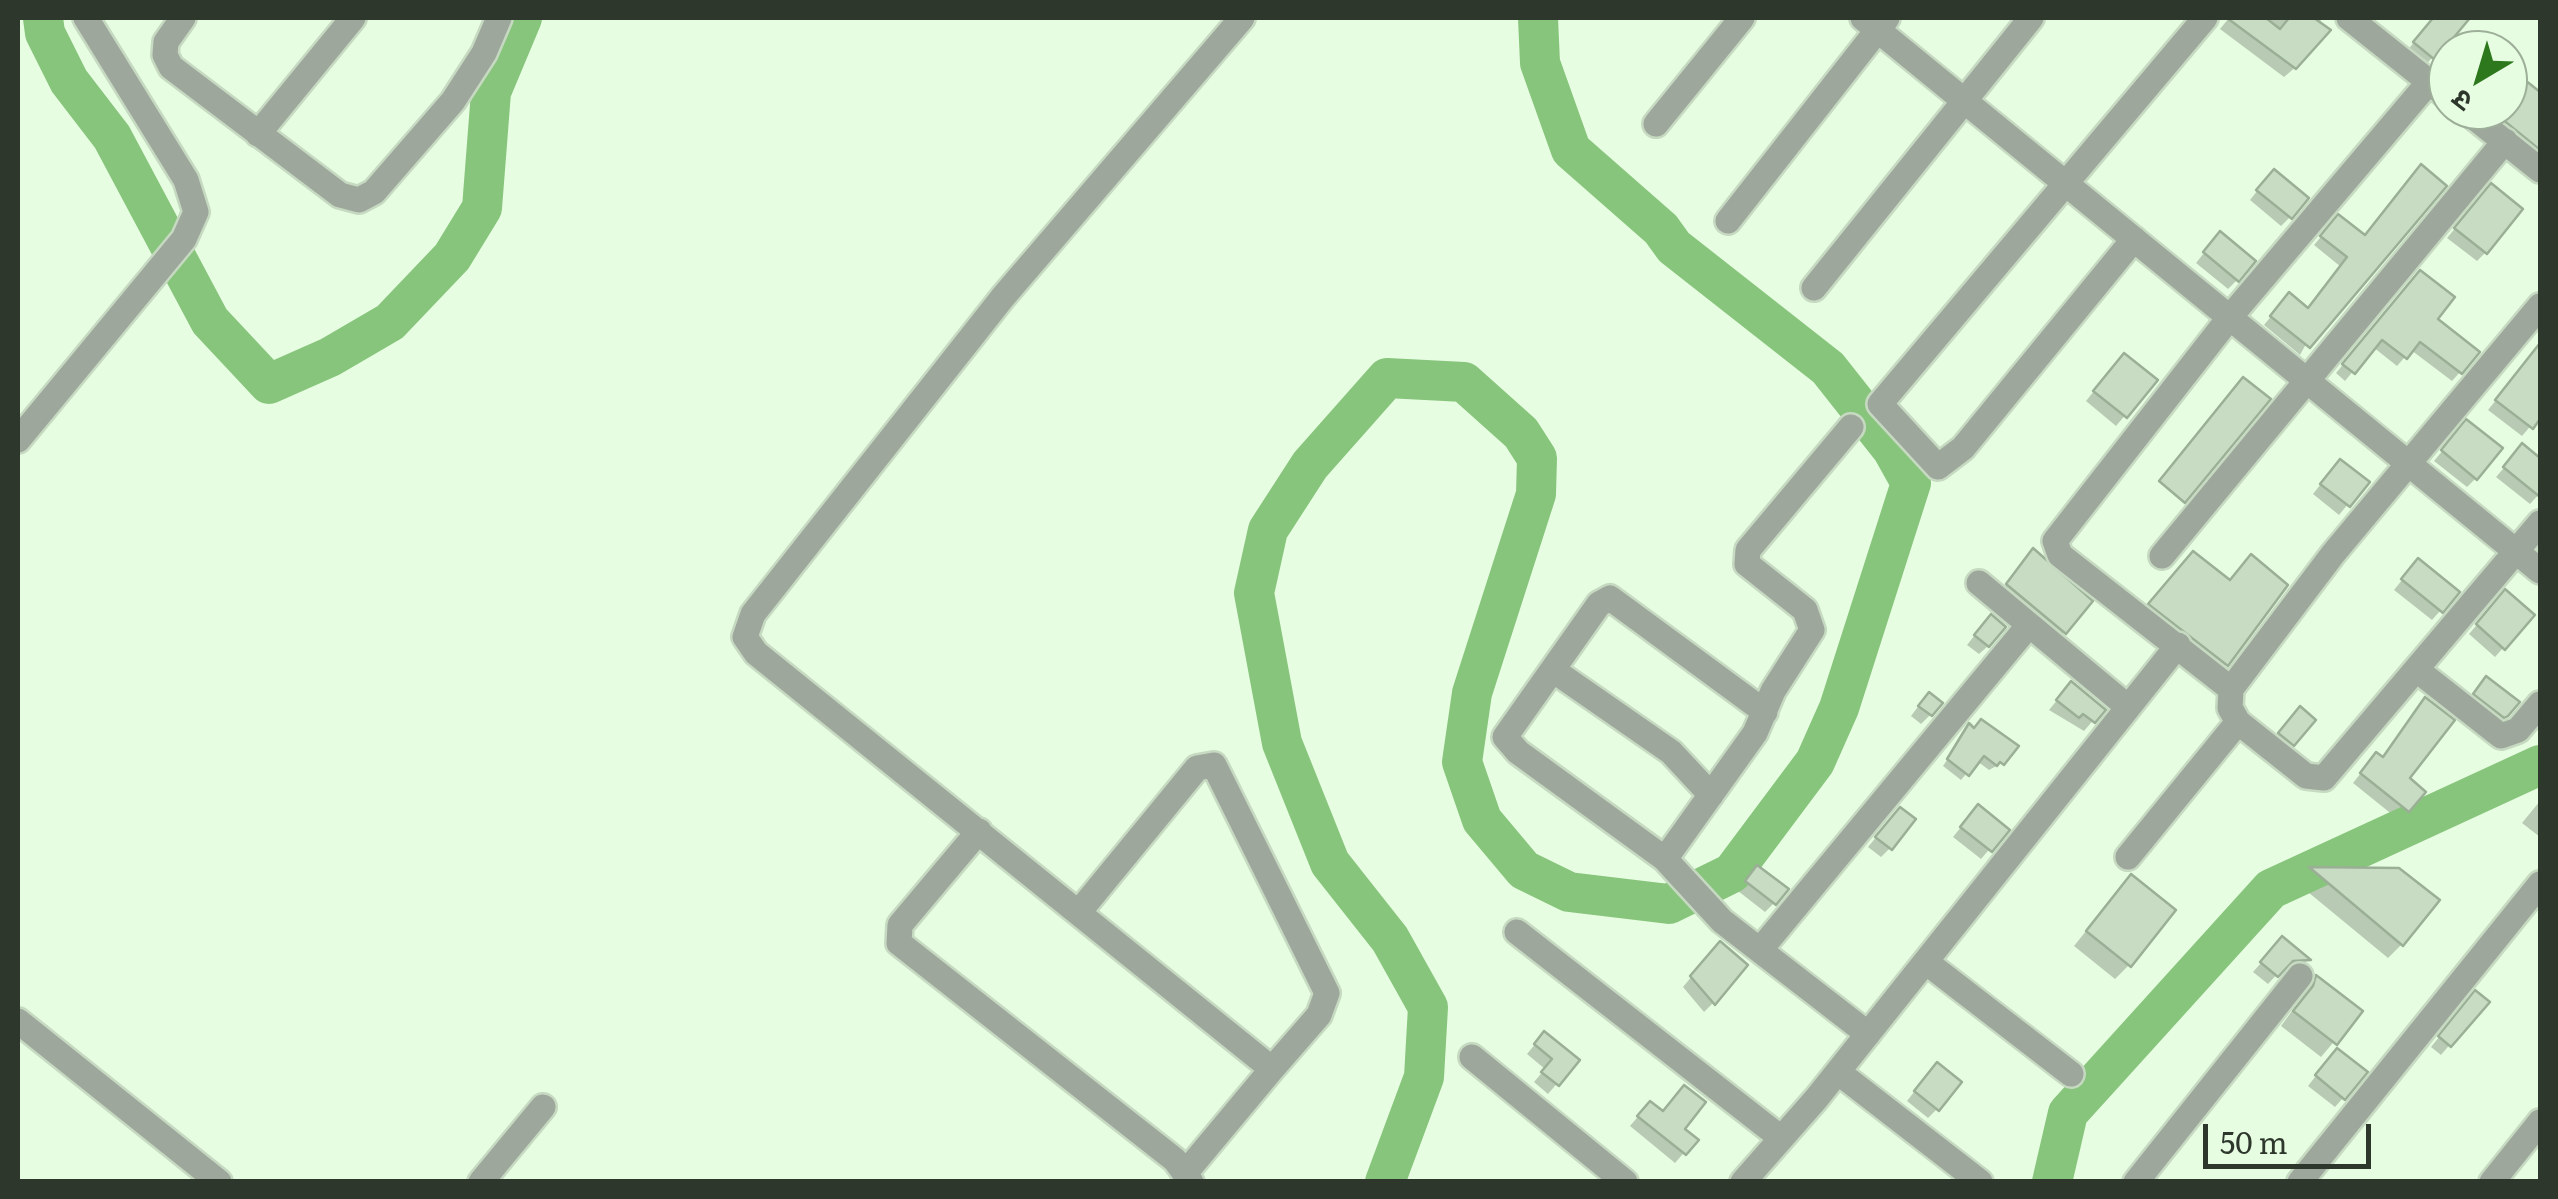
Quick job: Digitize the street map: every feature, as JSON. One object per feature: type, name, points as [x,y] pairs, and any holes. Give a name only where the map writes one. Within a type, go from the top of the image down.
[{"type":"street","points":[[18,440],[178,246],[196,212],[194,198],[86,18]]},
{"type":"street","points":[[183,18],[166,42],[165,55],[171,68],[350,200],[367,198],[453,102],[484,52],[499,18]]},
{"type":"street","points":[[258,134],[354,18]]},
{"type":"street","points":[[1242,18],[1003,297],[748,627],[745,637],[756,653],[1272,1070]]},
{"type":"street","points":[[1656,124],[1742,18]]},
{"type":"street","points":[[1814,288],[2031,18]]},
{"type":"street","points":[[2134,239],[1963,448],[1938,467],[1880,404],[2205,18]]},
{"type":"street","points":[[2349,18],[2383,28],[2428,77]]},
{"type":"street","points":[[1728,221],[1876,22],[1964,100],[2540,571]]},
{"type":"street","points":[[2231,689],[2060,555],[2054,541],[2230,318],[2428,101]]},
{"type":"street","points":[[2489,130],[2540,170]]},
{"type":"street","points":[[2162,556],[2504,142]]},
{"type":"street","points":[[2540,306],[2408,464],[2231,689],[2230,708],[2238,722],[2306,776],[2324,778],[2540,523]]},
{"type":"street","points":[[1665,860],[1755,734],[1773,690],[1808,640],[1811,620],[1746,557],[1851,427]]},
{"type":"street","points":[[1980,583],[2128,707]]},
{"type":"street","points":[[1765,712],[1610,598],[1599,604],[1507,729],[1508,743],[1665,860],[1707,906],[1868,1034]]},
{"type":"street","points":[[1760,950],[2029,625]]},
{"type":"street","points":[[1743,1182],[1838,1072],[2178,645]]},
{"type":"street","points":[[1553,670],[1671,752],[1711,795]]},
{"type":"street","points":[[2417,670],[2501,736],[2518,730],[2540,704]]},
{"type":"street","points":[[2128,857],[2238,722]]},
{"type":"street","points":[[980,831],[900,925],[899,943],[1189,1176],[1318,1014],[1327,993],[1214,765],[1202,763],[1079,912]]},
{"type":"street","points":[[2300,1182],[2540,884]]},
{"type":"street","points":[[1517,932],[1781,1138]]},
{"type":"street","points":[[1926,962],[2071,1074]]},
{"type":"street","points":[[2136,1182],[2300,976]]},
{"type":"street","points":[[18,1022],[219,1182]]},
{"type":"street","points":[[1472,1057],[1625,1182]]},
{"type":"street","points":[[1838,1072],[1980,1182]]},
{"type":"street","points":[[481,1182],[542,1106]]},
{"type":"street","points":[[2492,1182],[2540,1122]]},
{"type":"building","points":[[2227,18],[2266,18],[2280,29],[2289,18],[2314,18],[2331,30],[2296,69]]},
{"type":"building","points":[[2433,18],[2470,18],[2460,30],[2428,30],[2428,54],[2413,42]]},
{"type":"building","points":[[2528,82],[2540,92],[2540,150],[2516,130],[2528,130]]},
{"type":"building","points":[[2421,164],[2447,186],[2310,348],[2270,316],[2289,292],[2308,308],[2347,257],[2320,236],[2338,214],[2365,235]]},
{"type":"building","points":[[2274,169],[2309,198],[2292,219],[2256,190]]},
{"type":"building","points":[[2491,183],[2523,209],[2487,254],[2454,228]]},
{"type":"building","points":[[2220,231],[2256,261],[2239,282],[2203,252]]},
{"type":"building","points":[[2420,270],[2455,297],[2438,319],[2480,352],[2462,374],[2420,342],[2407,359],[2382,340],[2355,374],[2342,364]]},
{"type":"building","points":[[2540,343],[2540,419],[2533,429],[2495,400]]},
{"type":"building","points":[[2124,353],[2158,380],[2127,418],[2093,391]]},
{"type":"building","points":[[2243,377],[2271,399],[2185,503],[2159,481]]},
{"type":"building","points":[[2466,419],[2503,448],[2477,480],[2441,450]]},
{"type":"building","points":[[2522,443],[2540,458],[2540,497],[2503,467]]},
{"type":"building","points":[[2340,459],[2370,482],[2350,507],[2320,484]]},
{"type":"building","points":[[2033,548],[2093,601],[2066,634],[2006,584]]},
{"type":"building","points":[[2193,551],[2230,580],[2251,554],[2288,585],[2228,666],[2148,604]]},
{"type":"building","points":[[2418,558],[2460,592],[2443,613],[2401,579]]},
{"type":"building","points":[[2505,589],[2535,615],[2505,650],[2476,624]]},
{"type":"building","points":[[1991,614],[2006,627],[1989,647],[1974,635]]},
{"type":"building","points":[[2486,676],[2520,702],[2504,718],[2473,694]]},
{"type":"building","points":[[2071,681],[2106,710],[2095,723],[2083,714],[2079,718],[2056,700]]},
{"type":"building","points":[[1929,692],[1943,703],[1932,716],[1918,706]]},
{"type":"building","points":[[2425,697],[2455,720],[2410,778],[2426,792],[2409,812],[2360,773],[2376,752],[2383,757]]},
{"type":"building","points":[[2300,706],[2316,720],[2294,746],[2278,733]]},
{"type":"building","points":[[1981,719],[2019,746],[2004,765],[2000,762],[1997,766],[1984,756],[1969,776],[1947,759],[1969,723],[1974,728]]},
{"type":"building","points":[[1978,804],[2010,830],[1992,852],[1960,827]]},
{"type":"building","points":[[1900,807],[1916,819],[1892,850],[1875,837]]},
{"type":"building","points":[[1757,865],[1789,889],[1776,905],[1745,881]]},
{"type":"building","points":[[2309,867],[2399,868],[2440,900],[2403,946]]},
{"type":"building","points":[[2131,874],[2176,910],[2131,967],[2086,931]]},
{"type":"building","points":[[2282,936],[2311,960],[2293,961],[2278,977],[2260,962]]},
{"type":"building","points":[[1720,941],[1748,965],[1715,1005],[1690,976]]},
{"type":"building","points":[[2316,975],[2363,1011],[2337,1045],[2293,1011],[2313,986]]},
{"type":"building","points":[[2475,990],[2490,1002],[2451,1047],[2438,1036]]},
{"type":"building","points":[[1544,1031],[1580,1060],[1559,1086],[1541,1072],[1552,1059],[1534,1044]]},
{"type":"building","points":[[2337,1048],[2368,1072],[2345,1100],[2315,1075]]},
{"type":"building","points":[[1937,1062],[1962,1082],[1939,1111],[1914,1091]]},
{"type":"building","points":[[1684,1085],[1706,1102],[1685,1129],[1699,1140],[1686,1155],[1637,1116],[1650,1101],[1663,1111]]},
{"type":"waterway","points":[[43,18],[45,33],[69,81],[112,137],[210,321],[269,384],[330,357],[390,322],[452,257],[482,208],[491,92],[522,18]]},
{"type":"waterway","points":[[1385,1182],[1424,1077],[1428,1007],[1390,939],[1330,863],[1282,743],[1254,593],[1268,530],[1310,465],[1387,378],[1464,382],[1521,433],[1537,458],[1536,494],[1472,693],[1462,762],[1482,820],[1524,870],[1569,892],[1669,904],[1732,873],[1815,762],[1839,708],[1911,483],[1892,449],[1828,368],[1674,247],[1661,229],[1571,150],[1540,63],[1538,18]]},
{"type":"waterway","points":[[2052,1182],[2068,1113],[2271,889],[2540,765]]}]
